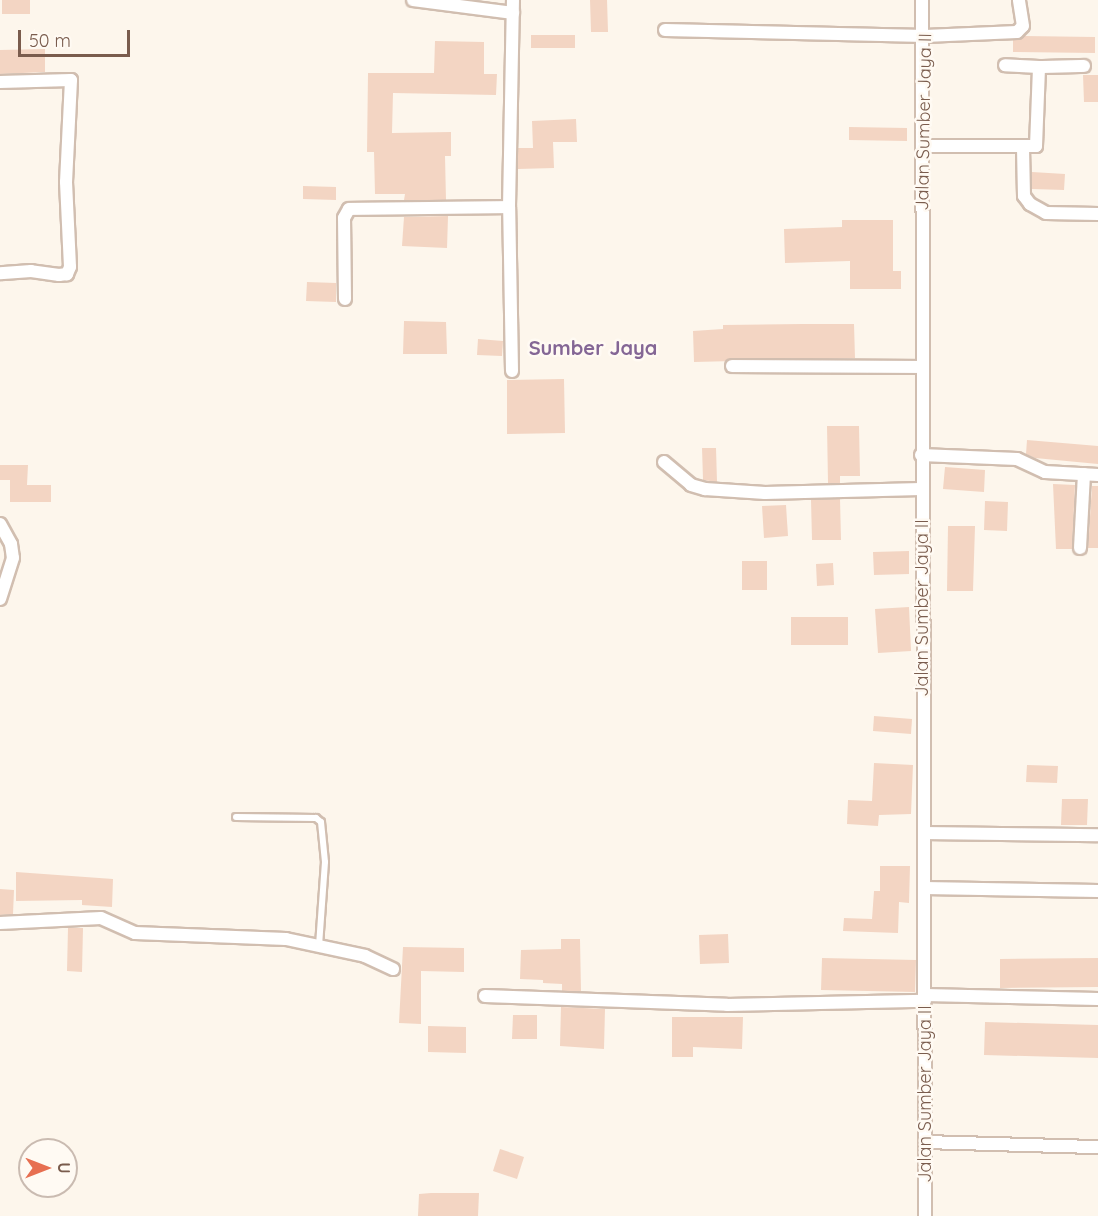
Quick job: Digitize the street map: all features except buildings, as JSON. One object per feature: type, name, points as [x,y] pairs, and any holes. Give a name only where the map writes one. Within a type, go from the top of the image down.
[{"type":"street","points":[[413,0],[513,13]]},
{"type":"street","points":[[512,371],[509,207],[513,0]]},
{"type":"street","name":"Jalan Sumber Jaya II","points":[[922,0],[925,36],[921,368],[925,1216]]},
{"type":"street","points":[[665,30],[925,36],[1017,32],[1023,26],[1019,0]]},
{"type":"street","points":[[1005,65],[1084,66]]},
{"type":"street","points":[[923,146],[1033,148],[1038,142],[1039,67]]},
{"type":"street","points":[[0,82],[71,80],[66,182],[70,267],[67,274],[59,275],[31,271],[0,273]]},
{"type":"street","points":[[1023,148],[1024,196],[1030,204],[1046,213],[1098,214]]},
{"type":"street","points":[[345,299],[344,218],[349,209],[509,207]]},
{"type":"street","points":[[732,366],[921,368]]},
{"type":"street","points":[[921,455],[1017,459],[1045,472],[1098,475]]},
{"type":"street","points":[[664,462],[691,485],[705,489],[765,493],[921,489]]},
{"type":"street","points":[[1080,548],[1084,474]]},
{"type":"street","points":[[0,524],[11,544],[13,558],[0,598]]},
{"type":"street","points":[[924,833],[1098,835]]},
{"type":"street","points":[[924,888],[1098,891]]},
{"type":"street","points":[[0,923],[101,918],[135,933],[242,935],[319,946],[365,956],[393,969]]},
{"type":"street","points":[[485,996],[727,1005],[925,998],[1098,999]]},
{"type":"street","points":[[925,1142],[1098,1148]]},
{"type":"lane","points":[[236,817],[316,818],[321,822],[325,862],[319,946]]},
{"type":"district","name":"Sumber Jaya","points":[[593,347]]}]
